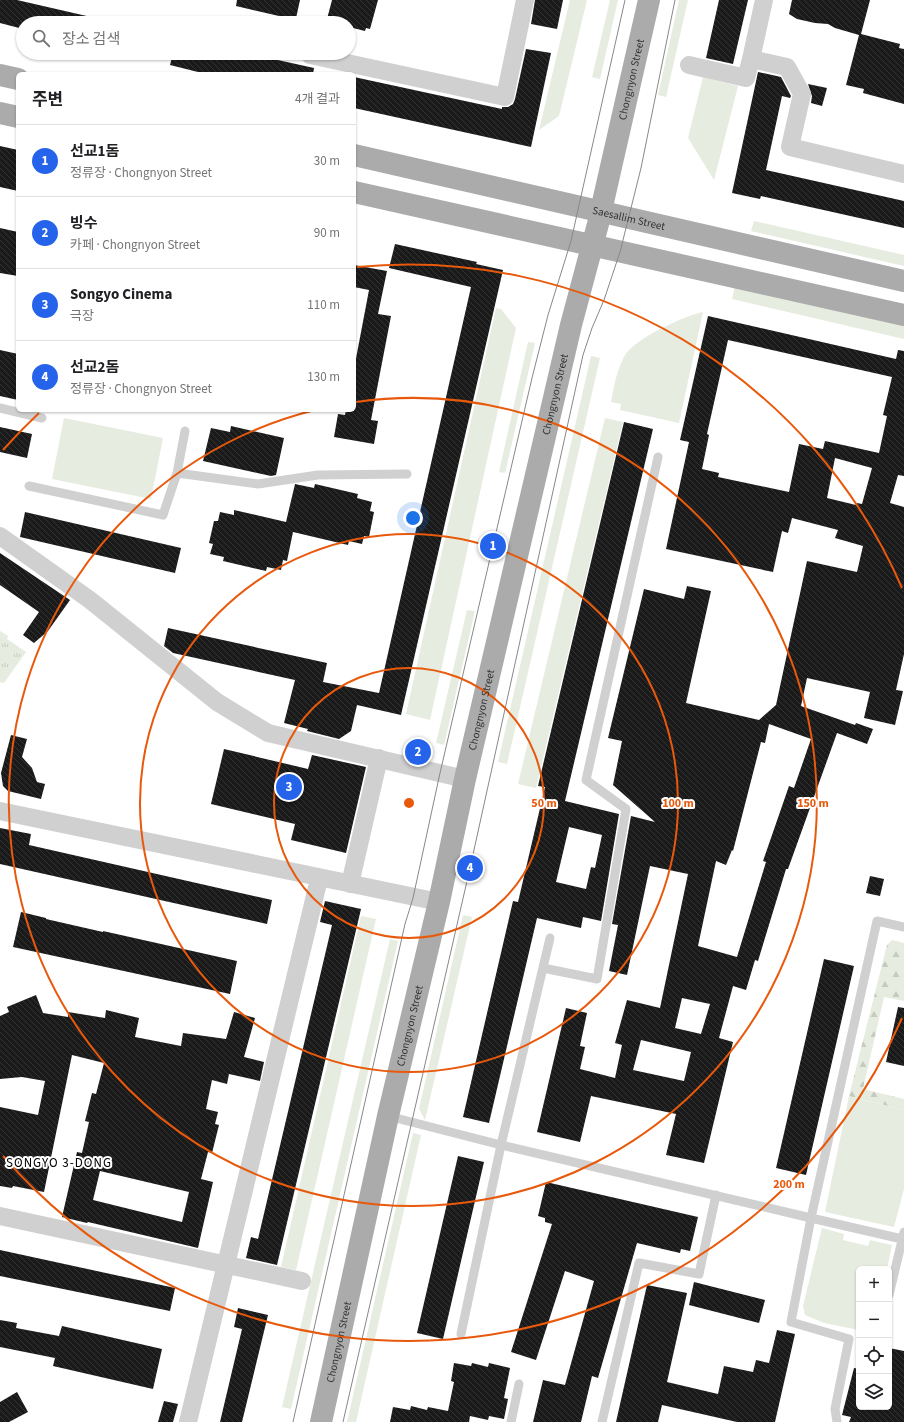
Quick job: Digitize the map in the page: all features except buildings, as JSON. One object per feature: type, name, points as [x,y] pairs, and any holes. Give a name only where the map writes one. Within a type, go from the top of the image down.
[{"type":"main road","name":"Chongnyon Street","points":[[321,1422],[388,1116],[439,902],[465,779],[571,324],[593,245],[649,0]]},
{"type":"main road","points":[[0,75],[16,79]]},
{"type":"main road","points":[[0,113],[16,117]]},
{"type":"main road","name":"Saesallim Street","points":[[356,155],[904,280]]},
{"type":"main road","points":[[356,192],[904,315]]},
{"type":"street","points":[[333,60],[505,97],[525,0]]},
{"type":"street","points":[[689,66],[746,78],[764,0]]},
{"type":"street","points":[[751,59],[786,67],[802,94],[790,147],[904,174]]},
{"type":"street","points":[[0,536],[90,600],[217,702],[268,733],[465,779]]},
{"type":"street","points":[[350,884],[380,758]]},
{"type":"street","points":[[0,811],[439,902]]},
{"type":"street","points":[[188,1422],[219,1288],[228,1265],[319,878]]},
{"type":"street","points":[[0,1216],[302,1281]]},
{"type":"lane","points":[[0,408],[16,412]]},
{"type":"lane","points":[[17,412],[42,418]]},
{"type":"lane","points":[[29,486],[163,515],[177,473],[185,432]]},
{"type":"lane","points":[[543,968],[597,979],[626,810],[586,780],[658,457]]},
{"type":"lane","points":[[177,473],[258,484],[318,474],[407,474]]},
{"type":"lane","points":[[837,1422],[835,1409],[850,1339],[791,1322],[811,1218],[877,921],[904,927]]},
{"type":"lane","points":[[461,1334],[501,1145],[550,938]]},
{"type":"lane","points":[[388,1116],[501,1145],[811,1218],[903,1236],[892,1282]]},
{"type":"lane","points":[[602,1422],[639,1263],[699,1274],[716,1195]]},
{"type":"lane","points":[[511,1422],[519,1384]]},
{"type":"green space","points":[[570,0],[587,0],[559,116],[539,130]]},
{"type":"green space","points":[[610,0],[618,0],[600,79],[592,77]]},
{"type":"green space","points":[[679,0],[688,0],[666,97],[658,95]]},
{"type":"green space","points":[[703,77],[738,86],[714,180],[688,138]]},
{"type":"green space","points":[[754,221],[904,255],[904,266],[751,231]]},
{"type":"green space","points":[[735,285],[904,324],[904,339],[732,299]]},
{"type":"green space","points":[[496,308],[501,309],[516,328],[430,720],[406,714]]},
{"type":"green space","points":[[703,312],[679,423],[620,410],[621,404],[611,402],[620,366],[625,355],[631,348],[650,335],[673,323]]},
{"type":"green space","points":[[528,342],[535,343],[505,473],[499,472]]},
{"type":"green space","points":[[591,356],[600,358],[507,764],[498,762]]},
{"type":"green space","points":[[64,418],[163,438],[151,499],[52,479]]},
{"type":"green space","points":[[605,418],[623,422],[536,788],[518,784]]},
{"type":"green space","points":[[467,610],[475,611],[444,745],[436,743]]},
{"type":"green space","points":[[0,631],[8,636],[7,639],[26,652],[4,683],[0,682]]},
{"type":"green space","points":[[463,915],[472,917],[425,1120],[419,1109]]},
{"type":"green space","points":[[361,916],[376,919],[296,1270],[281,1267]]},
{"type":"green space","points":[[390,939],[398,941],[291,1409],[282,1407]]},
{"type":"green space","points":[[892,940],[904,943],[904,1001],[884,997],[863,1089],[904,1099],[904,1110],[849,1096],[887,945]]},
{"type":"green space","points":[[849,1096],[904,1110],[904,1189],[894,1227],[825,1212]]},
{"type":"green space","points":[[413,1133],[421,1135],[356,1422],[347,1422]]},
{"type":"green space","points":[[822,1228],[844,1234],[843,1240],[868,1246],[870,1240],[892,1245],[888,1266],[856,1266],[856,1329],[824,1323],[805,1315],[803,1306]]},
{"type":"tram line","points":[[293,1422],[405,924],[413,898],[440,773],[532,378],[548,315],[571,241],[625,0]]},
{"type":"tram line","points":[[343,1422],[470,868],[583,355],[620,252],[641,168],[675,0]]},
{"type":"place","name":"선교1돔","points":[[493,546]]},
{"type":"place","name":"빙수","points":[[418,752]]},
{"type":"place","name":"Songyo Cinema","points":[[289,787]]},
{"type":"place","name":"선교2돔","points":[[470,868]]},
{"type":"district","name":"SONGYO 3-DONG","points":[[59,1163]]}]
